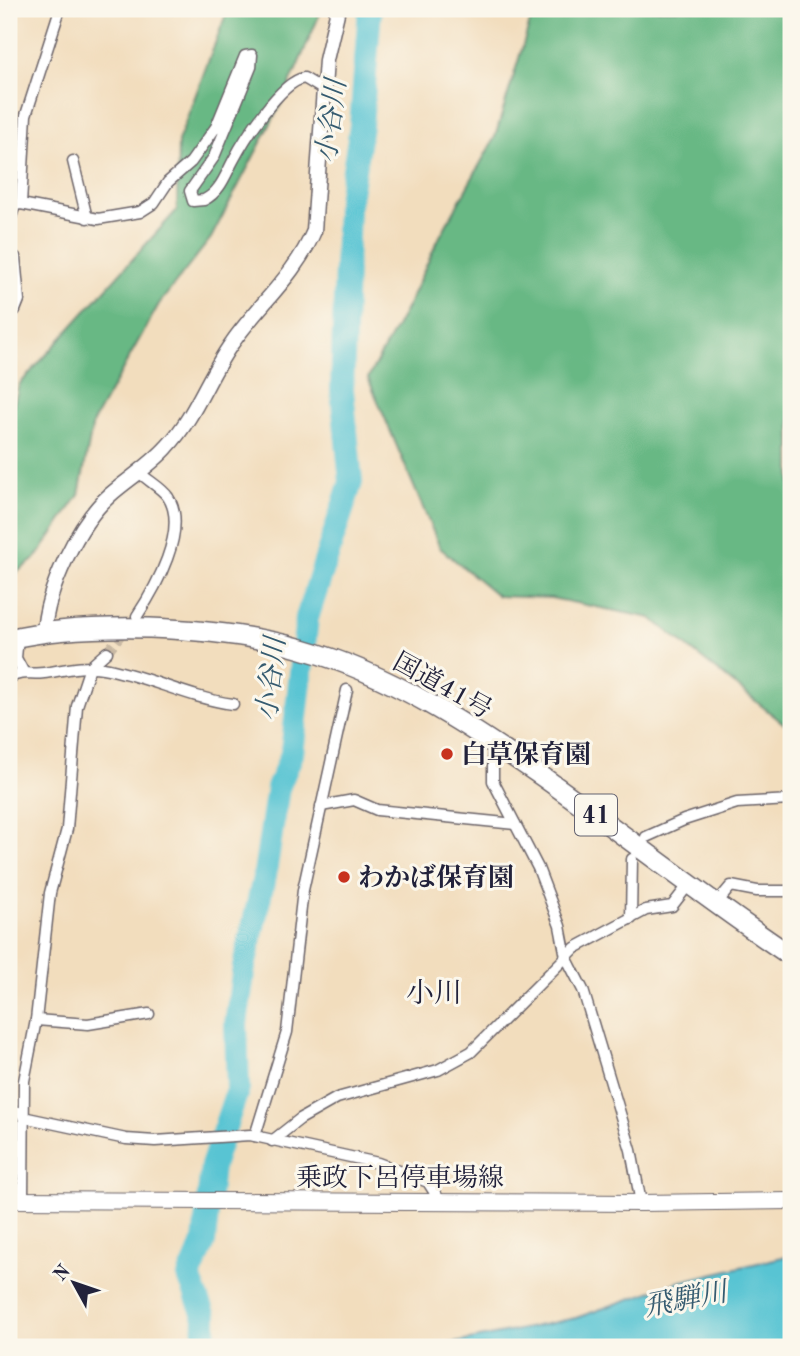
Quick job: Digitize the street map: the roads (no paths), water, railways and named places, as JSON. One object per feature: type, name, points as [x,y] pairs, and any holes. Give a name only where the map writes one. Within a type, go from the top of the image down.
[{"type":"highway","name":"国道41号","points":[[13,638],[111,628],[184,629],[257,638],[304,649],[393,685],[446,711],[498,746],[715,905],[791,956]]},
{"type":"main road","name":"乗政下呂停車場線","points":[[16,1200],[641,1203],[791,1201]]},
{"type":"street","points":[[21,204],[26,115],[60,9]]},
{"type":"street","points":[[44,633],[44,618],[52,594],[88,519],[109,496],[139,472],[182,430],[231,344],[293,271],[304,253],[314,231],[324,90],[338,9]]},
{"type":"street","points":[[9,223],[15,205],[21,204],[87,218],[129,216],[154,203],[168,181],[191,162],[216,127],[245,56],[252,55],[251,67],[214,157],[190,191],[193,201],[210,197],[221,185],[234,159],[285,88],[304,78],[324,90]]},
{"type":"street","points":[[73,161],[87,218]]},
{"type":"street","points":[[9,254],[15,257],[19,300],[15,310]]},
{"type":"street","points":[[137,616],[158,583],[173,523],[173,507],[167,495],[139,472]]},
{"type":"street","points":[[13,638],[16,658],[23,671]]},
{"type":"street","points":[[16,1200],[24,1081],[36,1020],[50,893],[67,829],[77,706],[90,667],[107,652]]},
{"type":"street","points":[[9,678],[23,671],[39,673],[90,667],[106,669],[185,695],[233,704]]},
{"type":"street","points":[[252,1136],[287,1032],[303,890],[347,690]]},
{"type":"street","points":[[498,746],[493,755],[493,781],[538,868],[555,913],[566,957],[583,990],[611,1077],[639,1182],[641,1203]]},
{"type":"street","points":[[321,806],[354,800],[377,810],[515,824]]},
{"type":"street","points":[[646,837],[684,820],[737,803],[791,800]]},
{"type":"street","points":[[631,919],[632,859]]},
{"type":"street","points":[[272,1141],[300,1119],[337,1098],[438,1070],[471,1052],[575,948],[646,910],[671,906],[689,884]]},
{"type":"street","points":[[715,905],[731,886],[757,891],[791,891]]},
{"type":"street","points":[[36,1020],[88,1024],[149,1014]]},
{"type":"street","points":[[9,1112],[126,1139],[188,1140],[252,1136],[378,1163],[428,1182],[440,1201]]},
{"type":"water","name":"飛騨川","points":[[791,1255],[791,1347],[436,1347],[576,1318],[678,1282]]},
{"type":"waterway","name":"小谷川","points":[[204,1347],[205,1317],[189,1277],[204,1242],[212,1166],[238,1088],[236,1024],[244,967],[265,873],[278,788],[292,754],[307,618],[351,482],[342,390],[348,207],[361,126],[370,9]]},
{"type":"tunnel","points":[[107,652],[127,627]]},
{"type":"place","name":"白草保育園","points":[[447,754]]},
{"type":"place","name":"わかば保育園","points":[[344,877]]},
{"type":"district","name":"小川","points":[[434,992]]}]
